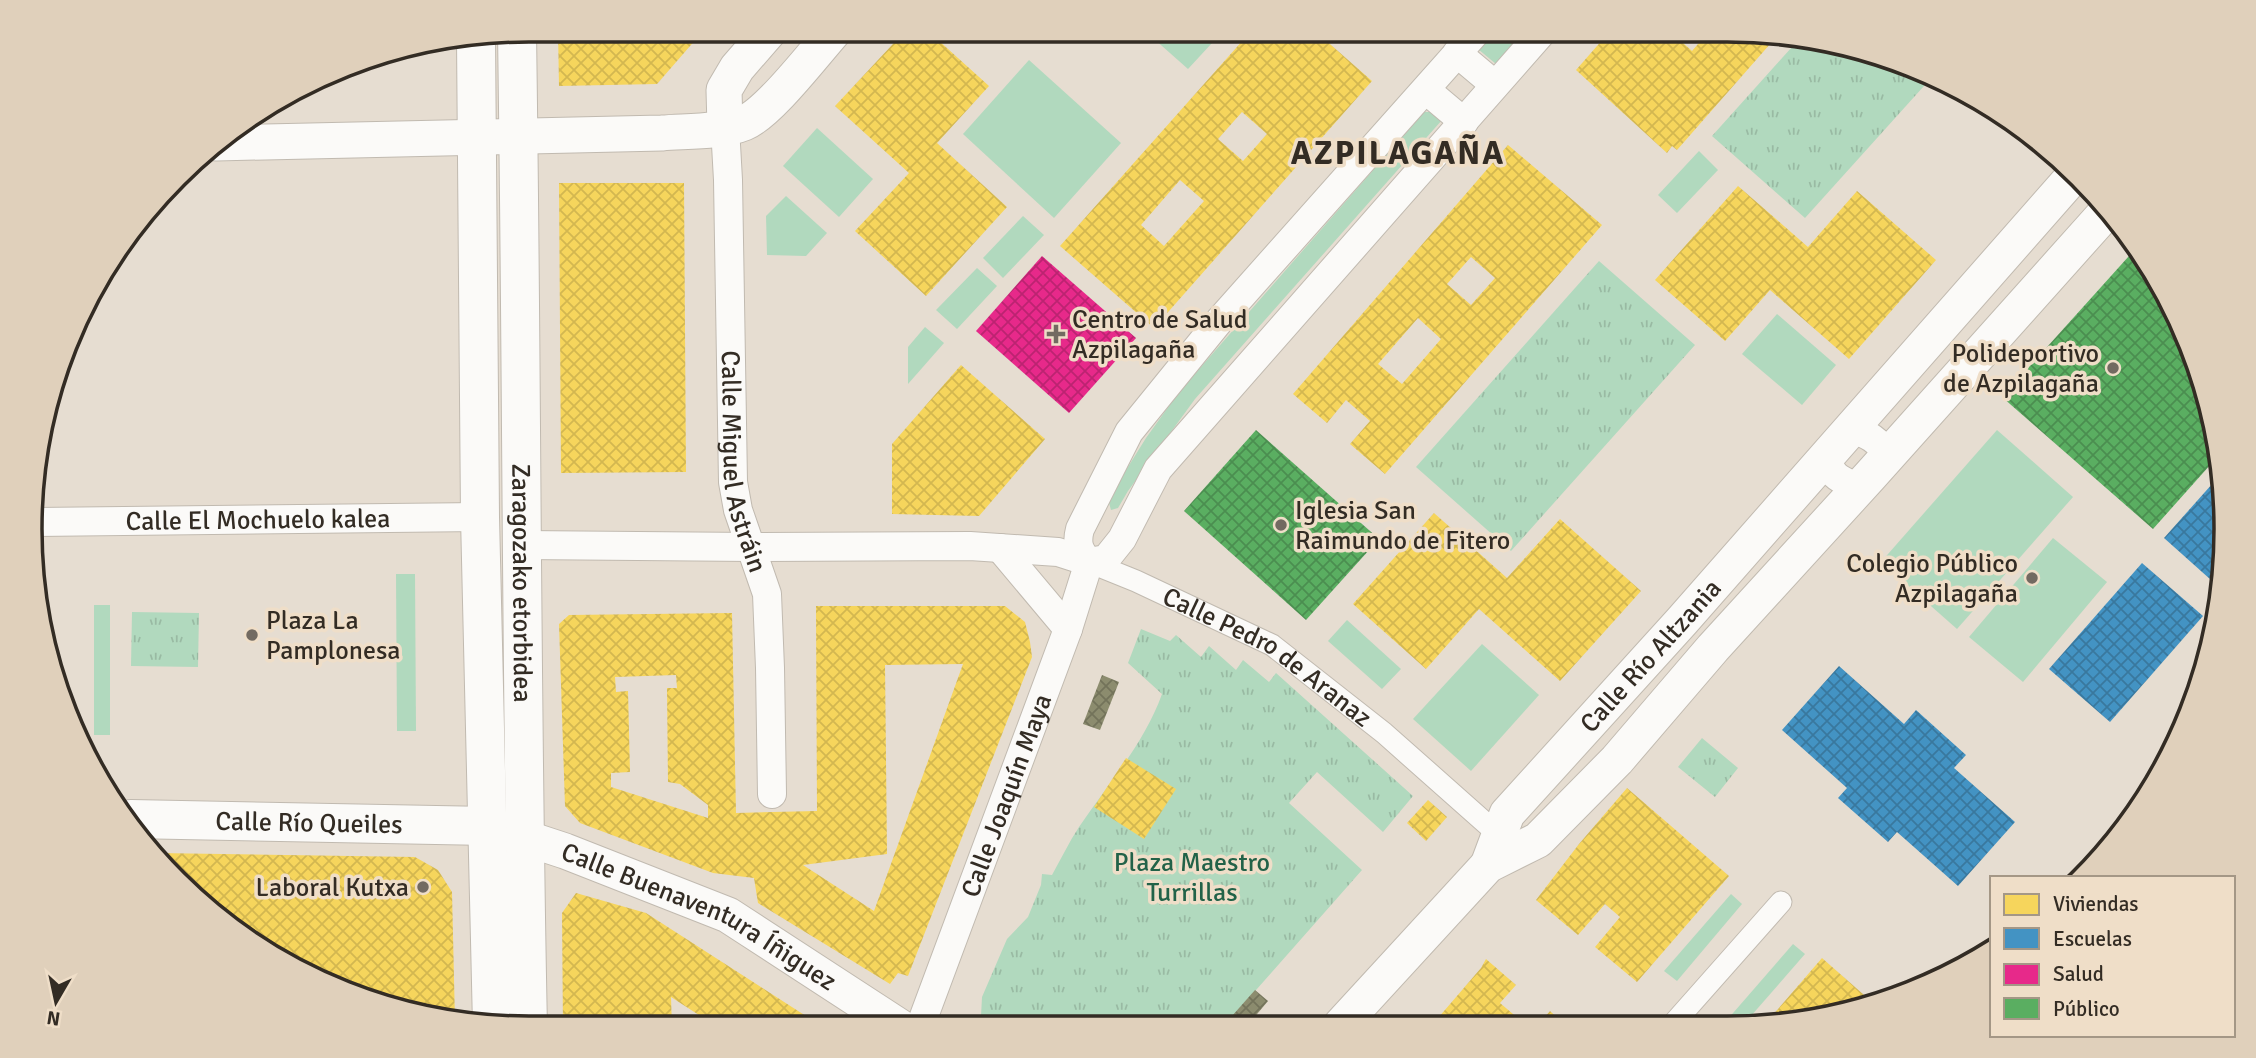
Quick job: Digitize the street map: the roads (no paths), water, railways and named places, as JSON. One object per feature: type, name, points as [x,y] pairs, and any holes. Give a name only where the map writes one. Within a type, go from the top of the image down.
[{"type":"main road","name":"Zaragozako etorbidea","points":[[493,1015],[523,545],[517,42]]},
{"type":"main road","name":"Zaragozako etorbidea","points":[[476,45],[480,517],[506,831],[527,1016]]},
{"type":"main road","name":"Calle Río Queiles","points":[[139,819],[506,831]]},
{"type":"street","name":"Calle Miguel Astráin","points":[[760,42],[737,68],[724,90],[733,482],[738,510],[767,594],[771,668],[772,794]]},
{"type":"street","points":[[233,143],[662,134],[725,127],[744,123],[764,110],[824,42]]},
{"type":"street","points":[[1467,42],[1220,320],[1129,432],[1080,529],[1077,541],[1080,552],[1088,562],[1106,559],[1116,548],[1158,469],[1533,42]]},
{"type":"street","points":[[1457,53],[1495,85]]},
{"type":"street","points":[[1426,90],[1464,122]]},
{"type":"street","name":"Calle Río Altzania","points":[[1350,1016],[1494,850],[1507,814],[1682,621],[2069,183]]},
{"type":"street","name":"Calle Río Altzania","points":[[1494,850],[1538,839],[1617,760],[1713,648],[2101,217]]},
{"type":"street","points":[[1851,429],[1869,435],[1887,456]]},
{"type":"street","points":[[1827,456],[1830,469],[1838,478],[1859,488]]},
{"type":"street","name":"Calle El Mochuelo kalea","points":[[42,522],[480,517]]},
{"type":"street","name":"Calle Pedro de Aranaz","points":[[523,545],[970,546],[1058,552],[1136,581],[1272,645],[1384,733],[1494,850]]},
{"type":"street","points":[[1000,548],[1068,629]]},
{"type":"street","name":"Calle Joaquín Maya","points":[[924,1016],[1068,629],[1088,562]]},
{"type":"street","name":"Calle Buenaventura Íñiguez","points":[[506,831],[727,915],[883,1016]]},
{"type":"street","points":[[1680,1016],[1781,902]]},
{"type":"place","name":"Centro de Salud Azpilagaña","points":[[1056,334]]},
{"type":"place","name":"Polideportivo de Azpilagaña","points":[[2113,368]]},
{"type":"place","name":"Iglesia San Raimundo de Fitero","points":[[1281,525]]},
{"type":"place","name":"Colegio Público Azpilagaña","points":[[2032,578]]},
{"type":"place","name":"Plaza La Pamplonesa","points":[[252,635]]},
{"type":"place","name":"Laboral Kutxa","points":[[423,887]]},
{"type":"district","name":"AZPILAGAÑA","points":[[1398,152]]},
{"type":"park label","name":"Plaza Maestro Turrillas","points":[[1192,877]]}]
